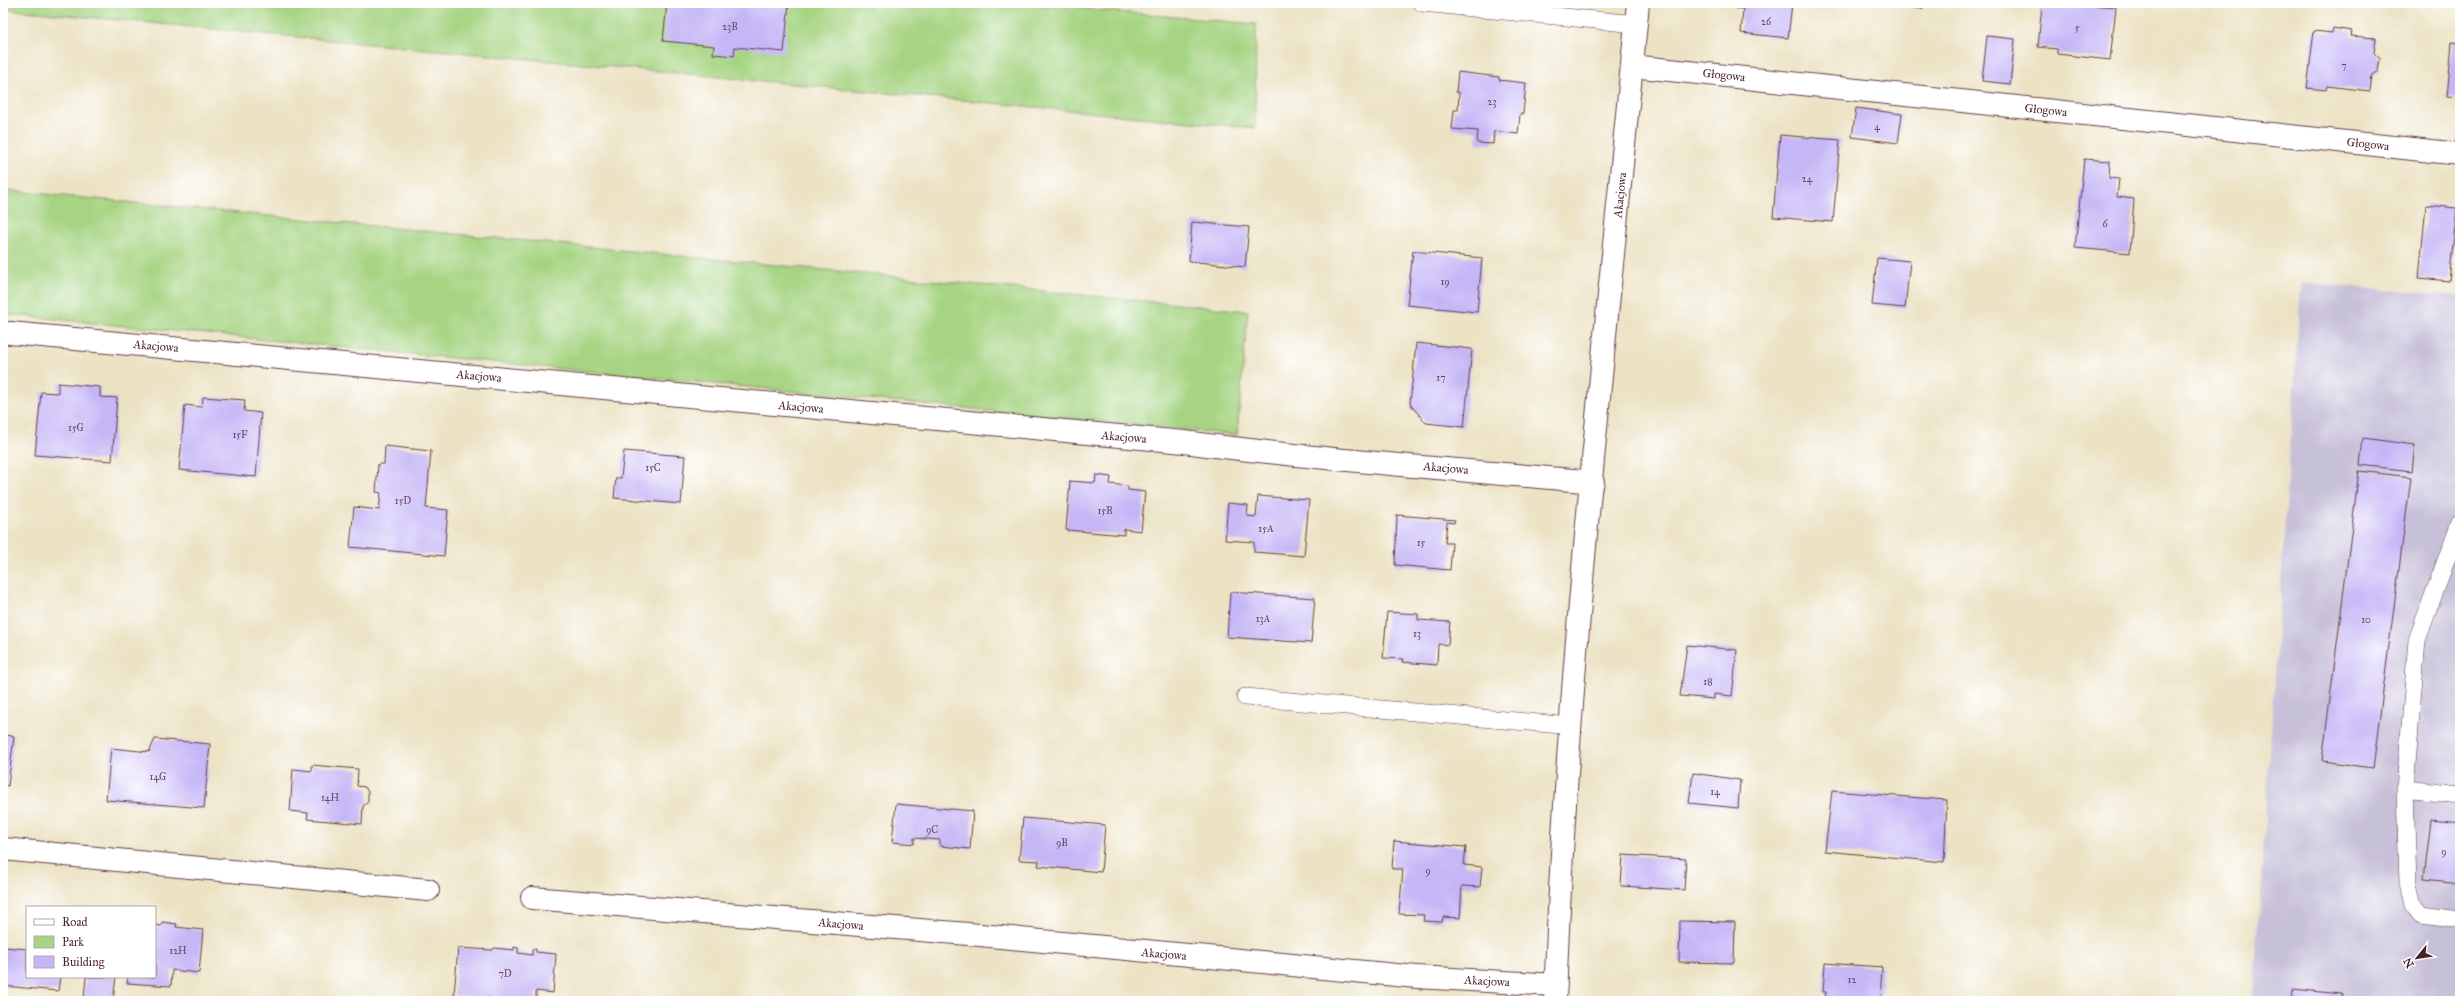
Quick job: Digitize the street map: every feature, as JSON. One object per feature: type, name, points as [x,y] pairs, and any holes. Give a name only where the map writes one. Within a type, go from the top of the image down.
[{"type":"street","name":"Akacjowa","points":[[532,898],[980,935],[1417,977],[1556,993],[1561,857],[1593,482],[1637,13]]},
{"type":"street","name":"Głogowa","points":[[1632,66],[2460,154]]},
{"type":"street","name":"Akacjowa","points":[[10,333],[1184,442],[1290,456],[1425,466],[1593,482]]},
{"type":"street","points":[[3,849],[428,890]]},
{"type":"lane","points":[[1422,3],[1637,13]]},
{"type":"lane","points":[[2460,522],[2417,640],[2405,789],[2408,884],[2413,905],[2421,915],[2460,920]]},
{"type":"lane","points":[[1245,698],[1572,726]]},
{"type":"lane","points":[[2405,789],[2460,795]]},
{"type":"shaded area","points":[[2301,283],[2460,296],[2460,1001],[2253,1001]]},
{"type":"green space","points":[[3,3],[1018,3],[1256,24],[1255,128],[3,9]]},
{"type":"green space","points":[[3,190],[1248,311],[1237,435],[3,314]]},
{"type":"building","points":[[667,3],[789,3],[784,52],[735,47],[734,56],[713,54],[714,46],[663,41]]},
{"type":"building","points":[[1735,3],[1792,3],[1788,38],[1741,33],[1743,9],[1735,8]]},
{"type":"building","points":[[1874,3],[1923,3],[1922,9]]},
{"type":"building","points":[[2063,3],[2116,7],[2110,60],[2057,54],[2057,49],[2038,47],[2042,4],[2063,6]]},
{"type":"building","points":[[2333,28],[2352,31],[2351,36],[2376,38],[2374,53],[2380,59],[2378,71],[2372,75],[2370,91],[2327,86],[2326,90],[2307,88],[2314,31],[2332,33]]},
{"type":"building","points":[[1987,36],[2015,39],[2010,84],[1982,81]]},
{"type":"building","points":[[2452,42],[2460,43],[2460,98],[2447,97]]},
{"type":"building","points":[[1458,72],[1499,77],[1499,80],[1526,83],[1523,114],[1520,114],[1518,134],[1494,131],[1493,144],[1477,143],[1478,131],[1452,129],[1454,110],[1458,110],[1459,93],[1456,92]]},
{"type":"building","points":[[1856,108],[1902,114],[1898,143],[1852,137]]},
{"type":"building","points":[[1780,135],[1840,140],[1833,222],[1773,217]]},
{"type":"building","points":[[2084,159],[2110,161],[2109,178],[2119,179],[2117,197],[2134,199],[2130,253],[2075,248]]},
{"type":"building","points":[[2426,205],[2457,208],[2449,281],[2419,278]]},
{"type":"building","points":[[1192,222],[1249,227],[1245,267],[1189,261]]},
{"type":"building","points":[[1413,251],[1482,258],[1477,312],[1407,305]]},
{"type":"building","points":[[1877,258],[1910,261],[1905,308],[1872,305]]},
{"type":"building","points":[[1416,343],[1472,349],[1464,427],[1426,423],[1410,404]]},
{"type":"building","points":[[58,383],[100,387],[100,397],[117,398],[112,461],[35,455],[41,392],[58,393]]},
{"type":"building","points":[[203,397],[245,400],[244,411],[261,413],[256,477],[179,470],[185,405],[202,407]]},
{"type":"building","points":[[2363,438],[2415,445],[2412,471],[2360,465]]},
{"type":"building","points":[[385,446],[431,451],[426,508],[448,510],[444,556],[350,547],[354,507],[379,510],[381,493],[376,492],[378,464],[384,464]]},
{"type":"building","points":[[624,451],[685,456],[681,504],[614,498],[616,478],[621,478]]},
{"type":"building","points":[[2359,471],[2411,477],[2373,768],[2322,761]]},
{"type":"building","points":[[1096,475],[1111,477],[1110,484],[1128,486],[1128,490],[1145,492],[1141,531],[1124,529],[1124,535],[1066,530],[1070,481],[1095,483]]},
{"type":"building","points":[[1258,496],[1309,500],[1304,556],[1254,552],[1254,542],[1225,540],[1228,503],[1248,505],[1247,516],[1256,517]]},
{"type":"building","points":[[1397,515],[1455,520],[1454,523],[1447,522],[1445,543],[1452,543],[1450,570],[1395,565]]},
{"type":"building","points":[[1230,592],[1315,598],[1311,643],[1227,637]]},
{"type":"building","points":[[1387,612],[1418,614],[1418,620],[1450,622],[1448,645],[1438,644],[1437,665],[1402,662],[1403,659],[1383,658]]},
{"type":"building","points":[[1687,645],[1737,650],[1732,696],[1714,694],[1714,699],[1680,696]]},
{"type":"building","points":[[3,735],[14,736],[8,786],[3,785]]},
{"type":"building","points":[[155,739],[210,744],[204,808],[106,800],[111,748],[149,752]]},
{"type":"building","points":[[312,765],[358,769],[357,786],[365,787],[368,792],[368,802],[363,806],[362,824],[307,819],[308,813],[290,811],[293,769],[312,771]]},
{"type":"building","points":[[1693,773],[1740,780],[1738,808],[1689,803]]},
{"type":"building","points":[[1832,791],[1947,800],[1944,862],[1825,851]]},
{"type":"building","points":[[896,804],[973,811],[970,849],[940,846],[940,840],[914,838],[914,844],[892,842]]},
{"type":"building","points":[[1023,818],[1105,825],[1101,872],[1038,866],[1039,861],[1019,860]]},
{"type":"building","points":[[2431,820],[2460,823],[2460,883],[2424,879]]},
{"type":"building","points":[[1394,841],[1466,847],[1464,865],[1482,867],[1480,887],[1462,886],[1460,918],[1443,917],[1442,922],[1423,921],[1424,915],[1399,914],[1403,869],[1392,869]]},
{"type":"building","points":[[1623,855],[1686,859],[1684,890],[1621,886]]},
{"type":"building","points":[[1680,921],[1735,922],[1734,963],[1679,962]]},
{"type":"building","points":[[162,922],[177,924],[176,927],[203,930],[199,973],[172,970],[171,986],[127,983],[128,978],[156,978],[156,925],[161,926]]},
{"type":"building","points":[[4,947],[26,949],[26,978],[60,978],[58,991],[3,986]]},
{"type":"building","points":[[514,947],[518,948],[518,953],[532,955],[532,949],[536,949],[536,952],[556,954],[553,993],[536,991],[536,1001],[491,1001],[490,998],[454,995],[458,948],[493,950],[494,948],[514,950]]},
{"type":"building","points":[[1825,963],[1882,967],[1880,1001],[1825,1001],[1826,992],[1823,992]]},
{"type":"building","points":[[86,978],[116,978],[113,1001],[84,999]]},
{"type":"building","points":[[2291,989],[2341,994],[2340,1001],[2290,1001]]}]
